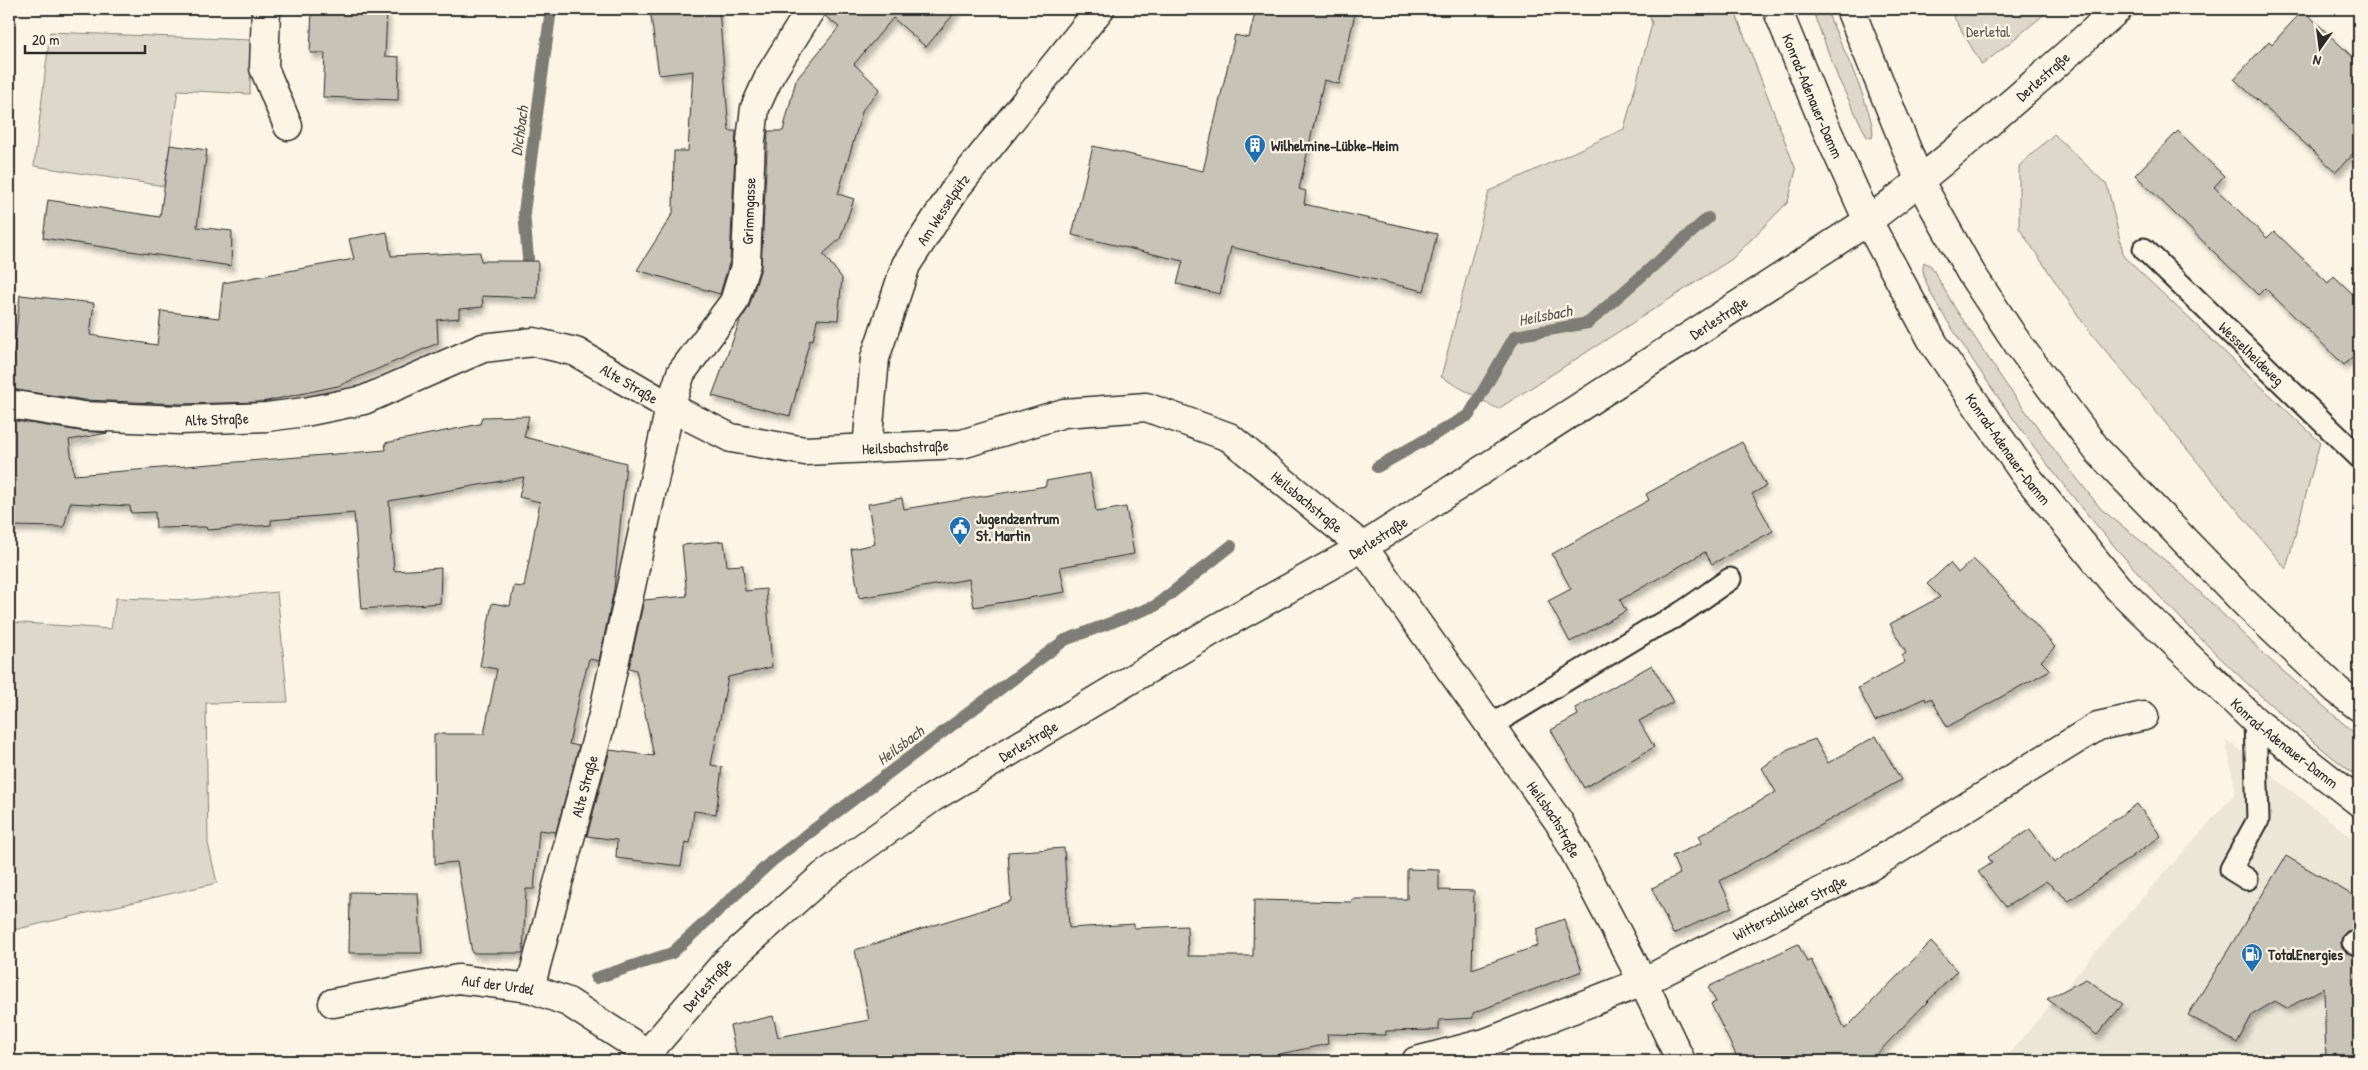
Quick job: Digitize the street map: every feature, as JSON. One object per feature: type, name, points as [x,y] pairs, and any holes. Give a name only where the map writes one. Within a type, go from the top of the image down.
[{"type":"street","points":[[266,9],[264,68],[288,126]]},
{"type":"street","name":"Grimmgasse","points":[[670,407],[681,373],[734,302],[746,263],[751,140],[755,108],[770,75],[812,9]]},
{"type":"street","name":"Am Wesselpütz","points":[[867,448],[875,358],[906,266],[956,188],[1100,9]]},
{"type":"street","name":"Konrad-Adenauer-Damm","points":[[1777,9],[1822,119],[1868,222],[1934,344],[2024,473],[2118,588],[2255,721],[2359,802]]},
{"type":"street","points":[[1850,9],[1920,182],[1971,273],[2018,344],[2098,451],[2246,604],[2337,690],[2359,707]]},
{"type":"street","name":"Derlestraße","points":[[644,1057],[724,964],[823,876],[932,798],[1217,628],[1363,547],[1868,222],[1920,182],[1984,128],[2118,9]]},
{"type":"street","name":"Alte Straße","points":[[9,404],[83,416],[180,420],[267,417],[305,412],[364,400],[483,348],[534,342],[576,352],[670,407],[602,715],[530,988]]},
{"type":"street","name":"Heilsbachstraße","points":[[670,407],[731,438],[805,451],[962,444],[1064,413],[1146,407],[1229,437],[1363,547],[1559,822],[1643,982],[1681,1061]]},
{"type":"street","name":"Witterschlicker Straße","points":[[1416,1061],[1485,1043],[1643,982],[1869,867],[2098,726],[2144,716]]},
{"type":"street","name":"Auf der Urdel","points":[[334,1003],[458,979],[530,988],[568,1002],[644,1057]]},
{"type":"lane","name":"Wesselheideweg","points":[[2144,249],[2359,457]]},
{"type":"lane","points":[[1490,726],[1652,628],[1672,621],[1695,602],[1730,580]]},
{"type":"lane","points":[[2247,879],[2231,869],[2258,820],[2255,721]]},
{"type":"shaded area","points":[[2225,739],[2359,843],[2359,1061],[2003,1061],[2109,936],[2236,792]]},
{"type":"green space","points":[[1648,9],[1734,9],[1796,170],[1788,202],[1732,259],[1498,409],[1441,377],[1489,191],[1624,129],[1652,24]]},
{"type":"green space","points":[[1812,9],[1826,9],[1863,96],[1873,129],[1872,138],[1867,137],[1838,78]]},
{"type":"green space","name":"Derletal","points":[[1949,9],[2051,9],[1982,65]]},
{"type":"green space","points":[[50,32],[251,40],[250,94],[178,90],[164,186],[34,166]]},
{"type":"green space","points":[[2054,134],[2107,185],[2124,257],[2320,442],[2286,569],[2086,327],[2019,228],[2019,166]]},
{"type":"green space","points":[[1924,262],[1931,266],[1955,308],[2005,383],[2101,509],[2177,570],[2268,658],[2359,737],[2359,778],[2301,731],[2191,629],[2139,574],[2090,517],[2043,458],[1957,336],[1929,289],[1923,269]]},
{"type":"green space","points":[[277,592],[288,702],[206,703],[208,843],[217,883],[9,931],[9,622],[111,629],[116,598],[191,600]]},
{"type":"building","points":[[312,9],[387,12],[385,56],[399,57],[398,100],[323,97],[325,53],[310,53]]},
{"type":"building","points":[[650,9],[719,9],[729,131],[736,131],[730,260],[720,294],[637,270],[673,213],[674,151],[688,151],[693,71],[659,75]]},
{"type":"building","points":[[827,9],[958,9],[926,47],[893,18],[854,64],[880,89],[863,109],[838,194],[854,199],[840,239],[823,254],[842,278],[838,320],[817,319],[813,340],[810,339],[790,416],[712,396],[740,321],[749,307],[761,268],[768,131],[783,131],[796,80],[839,27],[825,16]]},
{"type":"building","name":"Wilhelmine-Lübke-Heim","points":[[1256,9],[1356,9],[1339,84],[1324,80],[1299,189],[1306,191],[1304,204],[1437,234],[1424,291],[1231,247],[1220,294],[1177,284],[1183,261],[1072,235],[1093,146],[1203,171],[1235,35],[1249,38]]},
{"type":"building","points":[[2303,10],[2359,63],[2359,147],[2336,172],[2234,79],[2269,41],[2272,44]]},
{"type":"building","points":[[2178,131],[2224,176],[2214,187],[2267,238],[2274,231],[2328,283],[2334,276],[2359,300],[2359,350],[2344,365],[2265,288],[2258,295],[2135,175]]},
{"type":"building","points":[[170,145],[207,150],[197,227],[232,231],[231,266],[43,238],[48,200],[160,217]]},
{"type":"building","points":[[387,232],[391,256],[480,252],[481,261],[538,261],[537,298],[482,296],[483,307],[459,309],[459,318],[437,320],[438,343],[338,386],[262,402],[180,404],[85,400],[9,389],[9,357],[13,360],[20,295],[94,303],[90,335],[157,345],[161,311],[219,318],[223,283],[354,259],[349,239]]},
{"type":"building","points":[[529,416],[524,437],[626,463],[614,589],[599,661],[589,659],[580,693],[569,744],[579,746],[556,832],[539,830],[534,889],[526,889],[523,953],[472,953],[457,862],[435,864],[434,734],[484,734],[497,669],[480,666],[492,603],[510,606],[514,586],[524,587],[540,502],[519,497],[524,477],[389,501],[394,571],[441,568],[440,603],[362,609],[354,513],[271,520],[271,525],[207,530],[206,527],[156,528],[155,512],[131,513],[130,506],[70,503],[64,527],[9,526],[9,420],[80,431],[108,433],[69,440],[74,475],[386,450],[385,443],[480,424],[482,417]]},
{"type":"building","points":[[1742,442],[1766,486],[1752,494],[1773,531],[1712,564],[1705,552],[1620,600],[1626,611],[1570,642],[1548,601],[1571,589],[1552,554],[1649,500],[1646,494]]},
{"type":"building","name":"Jugendzentrum St. Martin","points":[[1090,473],[1096,512],[1126,507],[1134,554],[1060,567],[1065,592],[974,607],[969,579],[859,598],[851,549],[875,544],[868,504],[902,498],[904,509],[1046,486],[1046,481]]},
{"type":"building","points":[[724,541],[727,566],[743,565],[745,591],[766,589],[772,667],[728,677],[711,765],[722,767],[716,814],[694,811],[690,843],[685,842],[681,866],[616,858],[617,840],[587,836],[610,750],[654,756],[636,670],[629,668],[644,600],[687,596],[682,545]]},
{"type":"building","points":[[1973,559],[2001,586],[2055,647],[2041,661],[2050,670],[1947,727],[1931,698],[1926,701],[1925,698],[1875,721],[1858,688],[1905,662],[1902,656],[1906,653],[1890,624],[1940,597],[1927,584],[1950,563],[1958,573]]},
{"type":"building","points":[[1652,665],[1673,702],[1639,721],[1654,747],[1584,788],[1551,730],[1578,715],[1575,708]]},
{"type":"building","points":[[1876,736],[1901,780],[1720,881],[1732,907],[1673,934],[1652,888],[1680,874],[1672,856],[1702,843],[1699,836],[1776,792],[1762,768],[1788,749],[1815,739],[1828,763]]},
{"type":"building","points":[[2137,804],[2161,836],[2069,901],[2046,881],[2006,907],[1978,872],[1992,863],[1988,857],[2030,829],[2054,863]]},
{"type":"building","points":[[1064,848],[1069,928],[1134,924],[1134,928],[1187,926],[1188,956],[1253,956],[1254,900],[1352,902],[1352,899],[1407,899],[1407,869],[1439,870],[1439,890],[1474,891],[1472,969],[1537,946],[1537,929],[1564,919],[1582,971],[1473,1013],[1473,1018],[1439,1020],[1439,1030],[1386,1031],[1386,1035],[1327,1034],[1328,1044],[1270,1056],[1270,1061],[738,1061],[730,1026],[773,1016],[778,1037],[869,1020],[855,950],[1011,901],[1008,852]]},
{"type":"building","points":[[2286,856],[2359,899],[2359,931],[2347,931],[2342,936],[2341,942],[2342,948],[2347,953],[2359,957],[2359,1061],[2326,1061],[2324,988],[2287,1008],[2275,1001],[2252,1015],[2237,1043],[2188,1015]]},
{"type":"building","points":[[350,892],[418,893],[422,953],[349,953]]},
{"type":"building","points":[[1931,942],[1957,971],[1870,1061],[1739,1061],[1711,1004],[1716,1002],[1708,987],[1798,944],[1807,962],[1811,960],[1845,1029]]},
{"type":"building","points":[[2086,979],[2123,1004],[2097,1035],[2047,999]]},
{"type":"waterway","name":"Dichbach","points":[[528,259],[524,212],[551,9]]},
{"type":"waterway","name":"Heilsbach","points":[[1377,467],[1469,415],[1515,336],[1588,323],[1708,218]]},
{"type":"waterway","name":"Heilsbach","points":[[596,978],[672,953],[772,861],[1065,640],[1155,606],[1231,546]]},
{"type":"place","name":"Wilhelmine-Lübke-Heim","points":[[1255,164]]},
{"type":"place","name":"Jugendzentrum St. Martin","points":[[960,546]]},
{"type":"place","name":"TotalEnergies","points":[[2252,973]]}]
